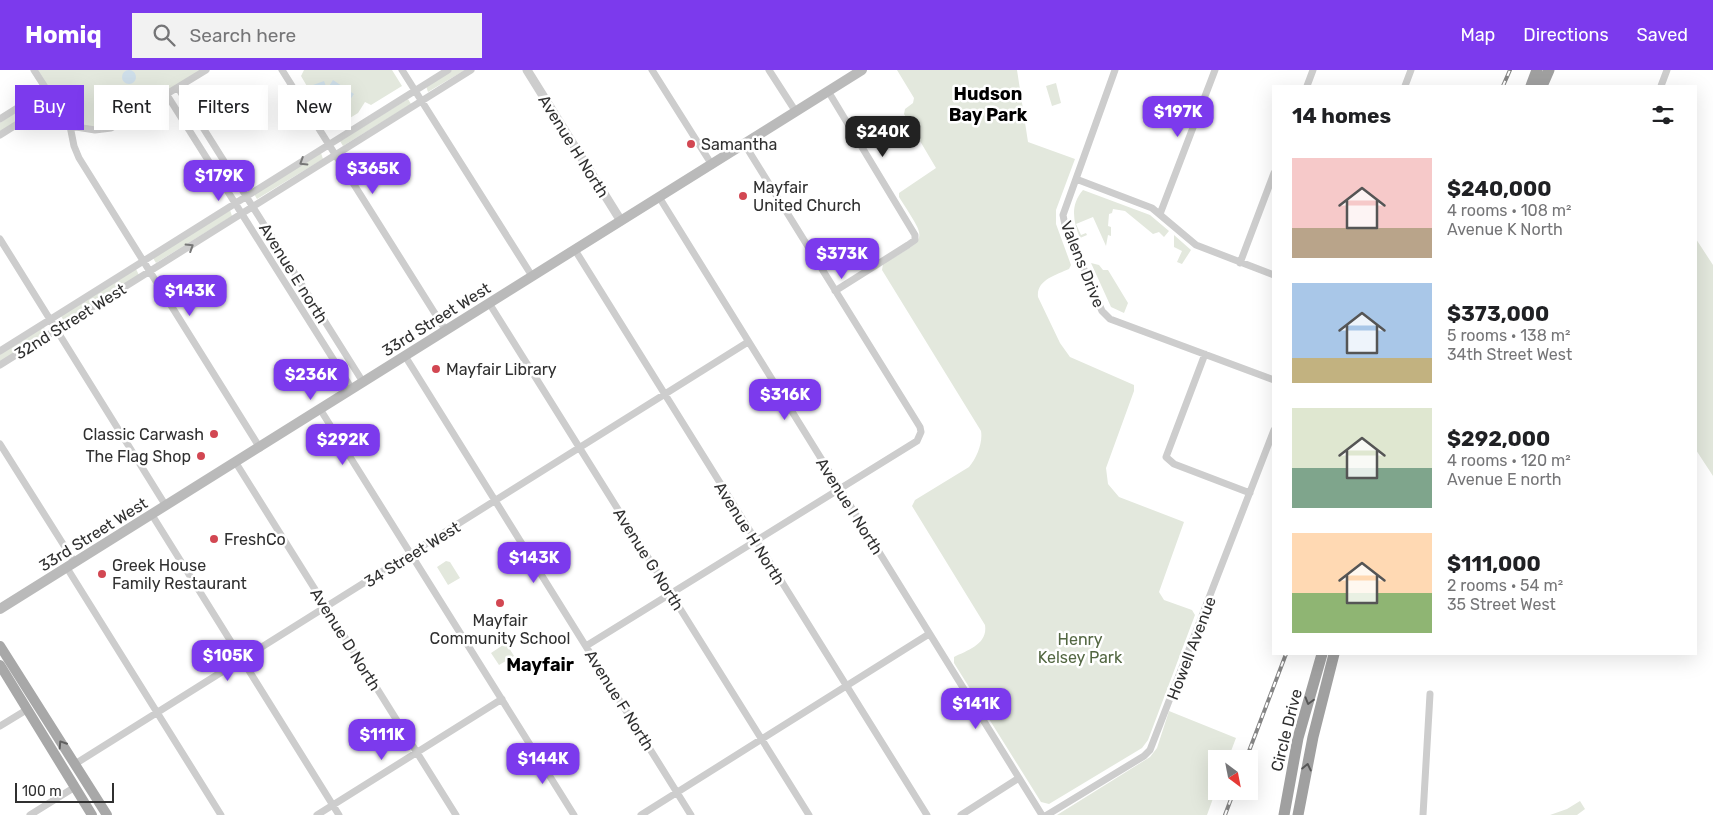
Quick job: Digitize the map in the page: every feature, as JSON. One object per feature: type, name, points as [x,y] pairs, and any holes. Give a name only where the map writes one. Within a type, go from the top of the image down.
[{"type":"highway","points":[[1531,85],[1537,70]]},
{"type":"highway","points":[[1542,85],[1548,70]]},
{"type":"highway","name":"Circle Drive","points":[[1284,815],[1298,738],[1322,655]]},
{"type":"highway","name":"Circle Drive","points":[[1298,815],[1313,738],[1334,655]]},
{"type":"main road","name":"33rd Street West","points":[[0,609],[862,70]]},
{"type":"main road","points":[[0,646],[107,815]]},
{"type":"main road","points":[[0,665],[92,815]]},
{"type":"street","points":[[34,70],[43,85]]},
{"type":"street","points":[[169,94],[206,70]]},
{"type":"street","points":[[282,70],[446,331]]},
{"type":"street","points":[[402,70],[532,276]]},
{"type":"street","name":"32nd Street West","points":[[0,351],[448,70]]},
{"type":"street","name":"32nd Street West","points":[[0,365],[471,70]]},
{"type":"street","name":"Avenue H North","points":[[527,70],[621,221]]},
{"type":"street","points":[[652,70],[712,165]]},
{"type":"street","points":[[769,70],[796,112]]},
{"type":"street","name":"Valens Drive","points":[[1115,70],[1063,215],[1063,220],[1102,311],[1110,319],[1272,379]]},
{"type":"street","points":[[1160,214],[1215,70]]},
{"type":"street","points":[[1307,85],[1313,70]]},
{"type":"street","points":[[1405,85],[1411,70]]},
{"type":"street","points":[[1661,85],[1667,70]]},
{"type":"street","name":"Avenue E north","points":[[178,88],[363,382]]},
{"type":"street","points":[[828,91],[915,236],[915,240],[908,245],[835,291]]},
{"type":"street","name":"Avenue E north","points":[[169,98],[352,389]]},
{"type":"street","points":[[0,119],[15,110]]},
{"type":"street","points":[[0,136],[15,126]]},
{"type":"street","points":[[71,130],[79,158],[260,448]]},
{"type":"street","points":[[586,646],[917,441],[921,432],[920,427],[744,144]]},
{"type":"street","points":[[1240,262],[1272,178]]},
{"type":"street","points":[[1076,179],[1152,208],[1196,245],[1272,274]]},
{"type":"street","name":"Avenue I North","points":[[659,197],[1042,815]]},
{"type":"street","points":[[0,239],[166,506]]},
{"type":"street","name":"Avenue H North","points":[[575,250],[927,815]]},
{"type":"street","name":"Avenue G North","points":[[489,303],[808,815]]},
{"type":"street","name":"34 Street West","points":[[75,764],[412,555],[748,342]]},
{"type":"street","points":[[1205,354],[1166,457],[1174,464],[1250,494]]},
{"type":"street","name":"Avenue F North","points":[[405,356],[691,815]]},
{"type":"street","points":[[320,409],[574,815]]},
{"type":"street","name":"Howell Avenue","points":[[1047,815],[1150,750],[1272,435]]},
{"type":"street","points":[[0,444],[157,713],[221,815]]},
{"type":"street","name":"Avenue D North","points":[[236,463],[456,815]]},
{"type":"street","points":[[152,515],[338,815]]},
{"type":"street","points":[[641,815],[845,685],[929,634]]},
{"type":"street","points":[[1423,815],[1430,694]]},
{"type":"street","points":[[318,815],[502,699]]},
{"type":"street","points":[[0,726],[28,709]]},
{"type":"street","points":[[961,815],[1019,778]]},
{"type":"street","points":[[30,815],[75,787]]},
{"type":"green space","points":[[34,70],[206,70],[169,93],[169,85],[94,85],[94,127],[84,127],[84,85],[44,85]]},
{"type":"green space","points":[[304,70],[392,70],[402,86],[371,105],[365,102],[358,113],[351,117],[351,85],[306,85],[301,76]]},
{"type":"green space","points":[[452,70],[465,70],[428,92],[426,86]]},
{"type":"green space","name":"Henry Kelsey Park","points":[[897,70],[1017,70],[1028,142],[1075,159],[1056,210],[1056,224],[1071,265],[1069,269],[1044,282],[1038,291],[1038,297],[1060,343],[1070,357],[1134,385],[1134,391],[1106,468],[1108,484],[1119,497],[1184,522],[1159,592],[1164,600],[1192,610],[1195,615],[1148,740],[1142,748],[1049,804],[1041,802],[954,663],[954,657],[971,649],[980,642],[985,632],[985,625],[912,506],[915,500],[969,467],[979,450],[981,431],[882,270],[883,264],[916,243],[919,237],[919,231],[899,197],[899,193],[936,168],[904,114],[905,109],[913,103],[914,98]]},
{"type":"green space","points":[[1056,83],[1061,103],[1052,106],[1046,86]]},
{"type":"green space","points":[[408,99],[411,104],[343,146],[340,141]]},
{"type":"green space","points":[[15,113],[15,122],[0,132],[0,123]]},
{"type":"green space","points":[[321,153],[323,159],[257,199],[254,194]]},
{"type":"green space","points":[[1083,190],[1150,215],[1169,231],[1164,237],[1159,232],[1153,234],[1125,211],[1113,209],[1112,213],[1109,214],[1108,226],[1111,227],[1111,236],[1108,235],[1106,246],[1093,217],[1076,224],[1081,235],[1086,233],[1087,235],[1080,238],[1074,219],[1074,207]]},
{"type":"green space","points":[[230,210],[232,216],[156,263],[153,258]]},
{"type":"green space","points":[[1174,235],[1191,250],[1182,264],[1177,262],[1182,251],[1174,247]]},
{"type":"green space","points":[[1697,241],[1713,265],[1713,476],[1697,452]]},
{"type":"green space","points":[[1091,263],[1099,265],[1103,270],[1108,270],[1128,303],[1124,313],[1111,307]]},
{"type":"green space","points":[[136,269],[139,275],[64,321],[61,316]]},
{"type":"green space","points":[[44,327],[46,332],[0,362],[0,354]]},
{"type":"green space","points":[[446,561],[450,562],[460,578],[448,585],[437,567]]},
{"type":"green space","points":[[506,643],[514,656],[499,665],[491,653]]},
{"type":"green space","points":[[1169,711],[1236,738],[1231,750],[1208,750],[1208,800],[1212,800],[1207,815],[1057,815],[1150,757],[1157,748]]},
{"type":"green space","points":[[1580,801],[1585,809],[1577,815],[1550,815],[1567,809]]},
{"type":"shaded area","points":[[126,70],[132,70],[136,77],[132,84],[126,84],[122,80],[122,74]]},
{"type":"shaded area","points":[[333,80],[340,85],[330,85]]},
{"type":"shaded area","points":[[324,81],[326,85],[313,85]]},
{"type":"railway","points":[[1503,85],[1510,70]]},
{"type":"railway","points":[[1249,750],[1286,655]]},
{"type":"railway","points":[[1225,815],[1231,800]]},
{"type":"place","name":"Samantha","points":[[691,144]]},
{"type":"place","name":"Mayfair United Church","points":[[743,196]]},
{"type":"place","name":"Mayfair Library","points":[[436,369]]},
{"type":"place","name":"Classic Carwash","points":[[214,434]]},
{"type":"place","name":"The Flag Shop","points":[[201,456]]},
{"type":"place","name":"FreshCo","points":[[214,539]]},
{"type":"place","name":"Greek House Family Restaurant","points":[[102,574]]},
{"type":"place","name":"Mayfair Community School","points":[[500,603]]},
{"type":"district","name":"Hudson Bay Park","points":[[988,104]]},
{"type":"district","name":"Mayfair","points":[[540,665]]}]
